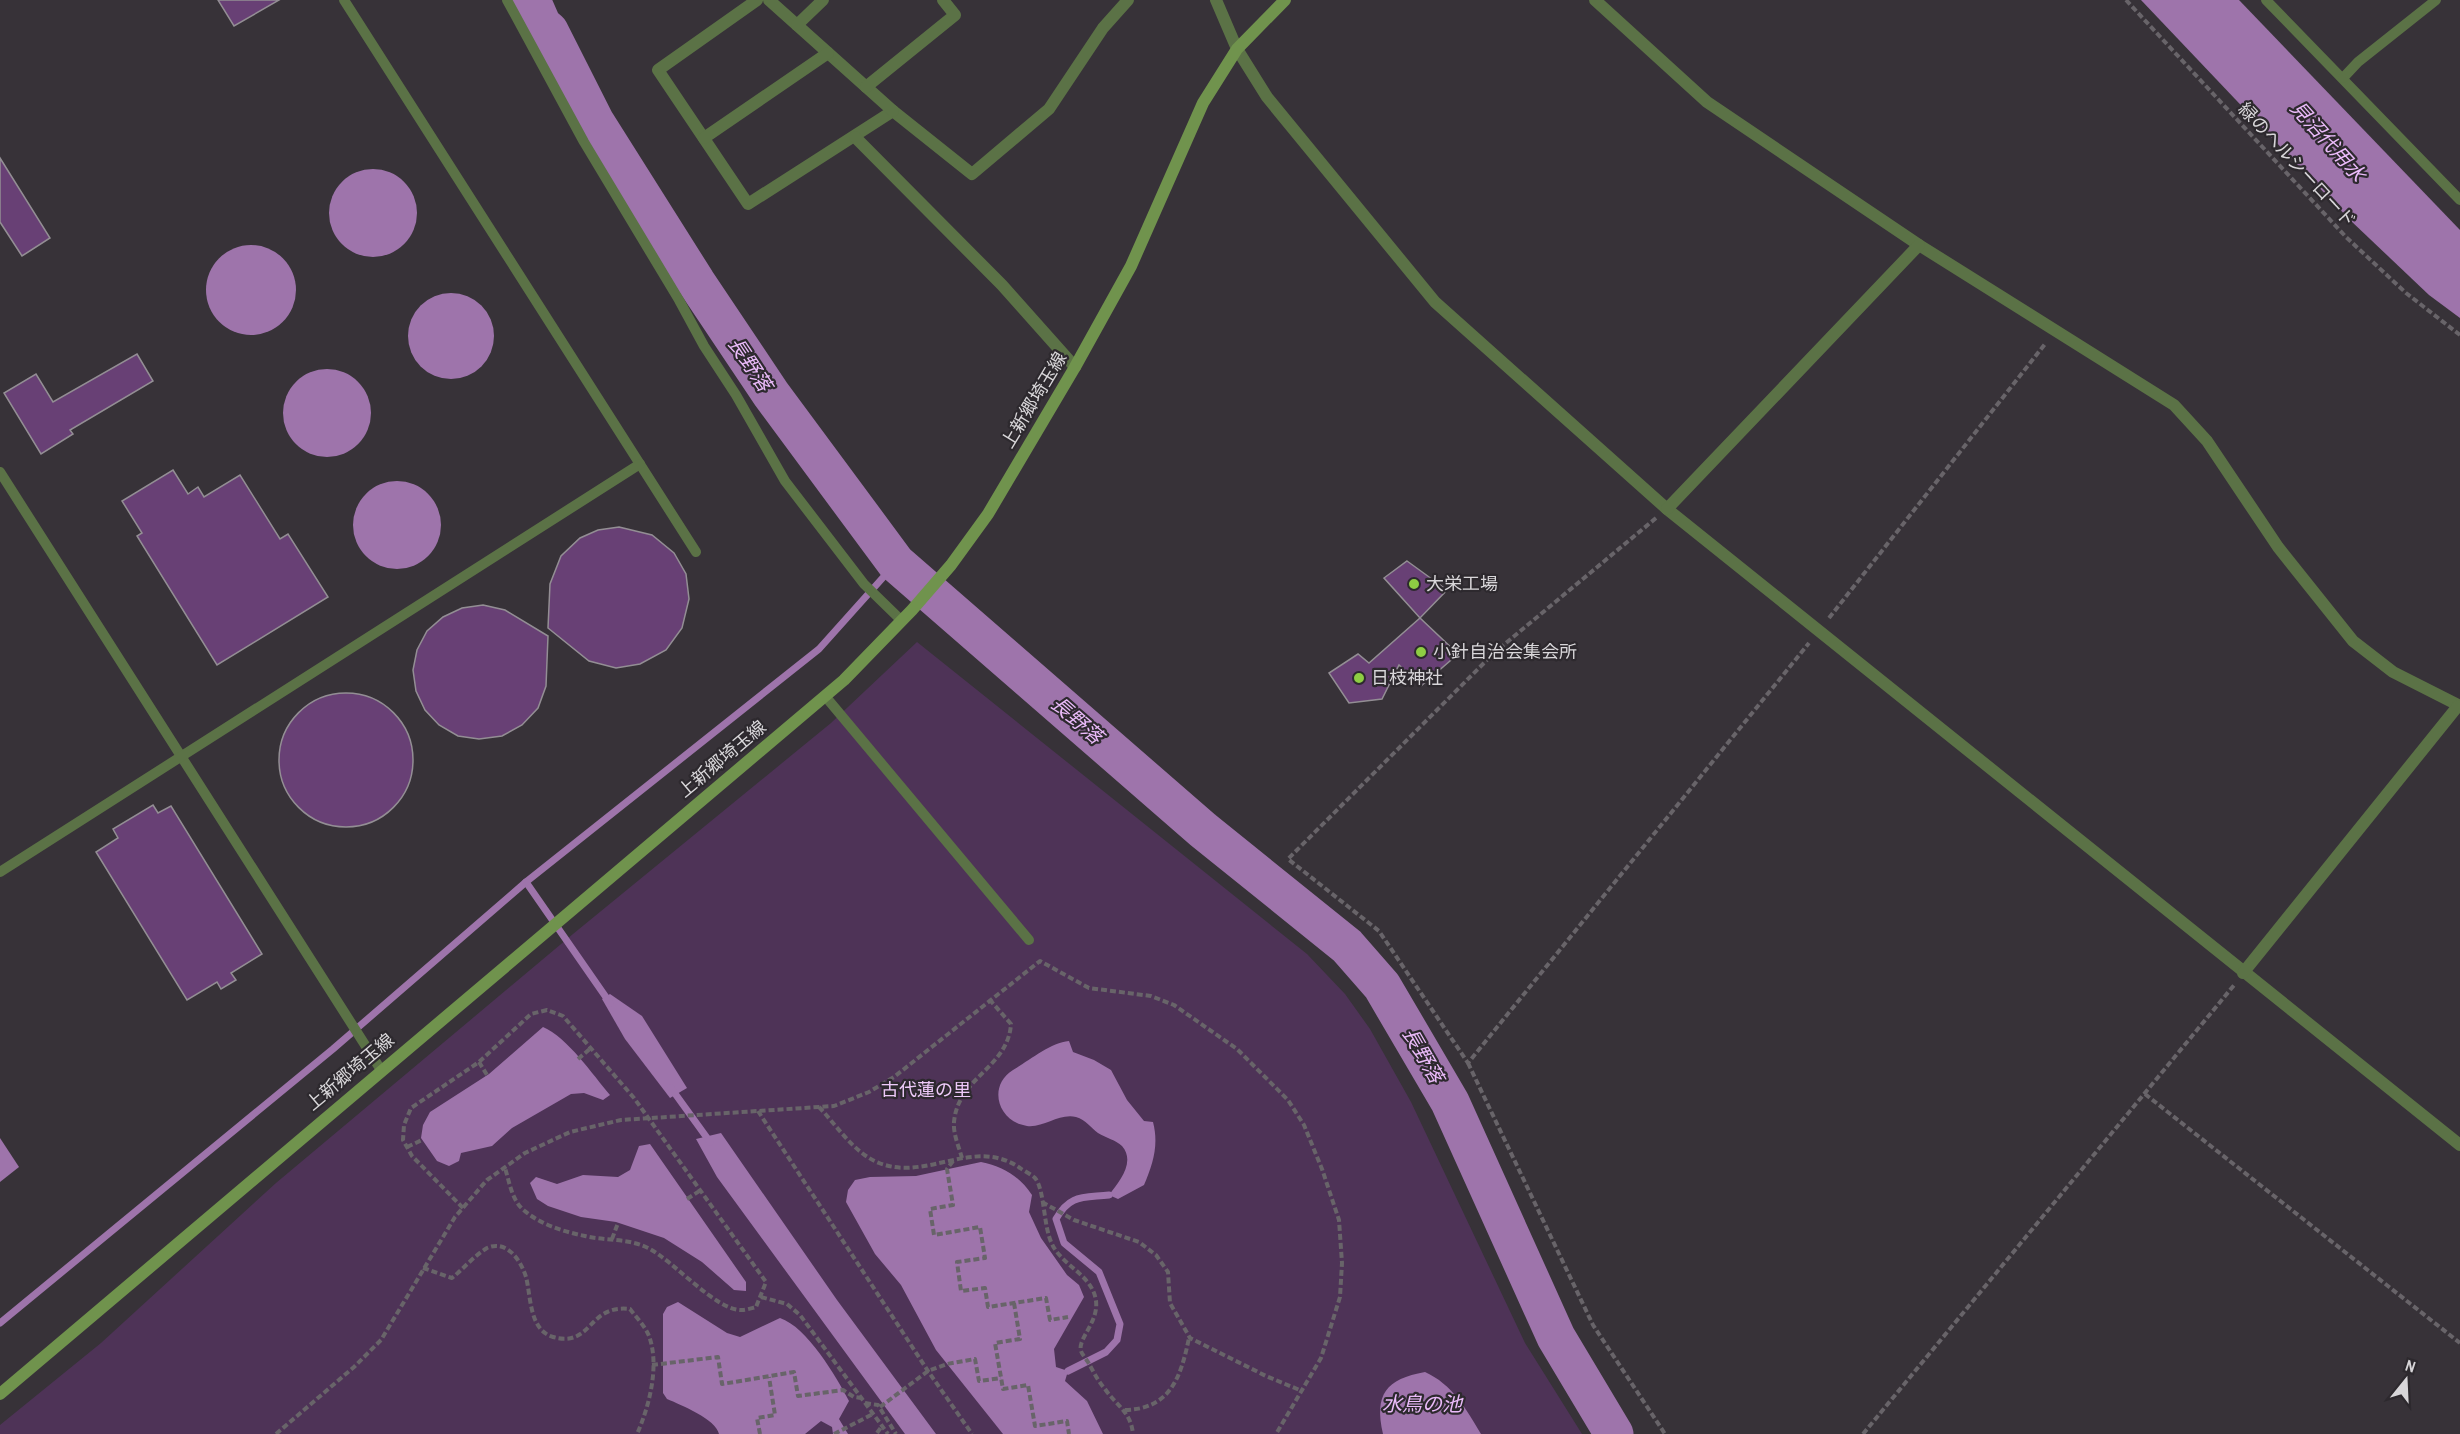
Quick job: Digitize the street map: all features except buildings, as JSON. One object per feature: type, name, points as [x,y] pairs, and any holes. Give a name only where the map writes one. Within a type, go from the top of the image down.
[{"type":"main road","name":"上新郷埼玉線","points":[[0,1394],[825,696],[902,621],[951,565],[988,514],[1075,367],[1131,266],[1203,103],[1238,48],[1285,0]]},
{"type":"street","points":[[757,0],[658,70],[748,204],[855,138],[893,111]]},
{"type":"street","points":[[769,0],[893,111],[972,174],[1048,109],[1102,28],[1128,0]]},
{"type":"street","points":[[797,25],[823,0]]},
{"type":"street","points":[[866,87],[955,15],[943,0]]},
{"type":"street","points":[[1216,0],[1238,48],[1267,97],[1435,302],[1667,509],[2460,1145]]},
{"type":"street","points":[[1595,0],[1707,102],[1919,245],[2174,405],[2207,441],[2278,547],[2353,641],[2393,672],[2459,706],[2243,973]]},
{"type":"street","points":[[704,138],[828,53]]},
{"type":"street","points":[[855,138],[1002,285],[1075,367]]},
{"type":"street","points":[[1667,509],[1919,245]]},
{"type":"lane","points":[[344,0],[696,552]]},
{"type":"lane","points":[[507,0],[584,142],[704,346],[753,423],[785,482],[864,584],[902,621]]},
{"type":"lane","points":[[2266,0],[2460,200]]},
{"type":"lane","points":[[2343,78],[2358,62],[2436,0]]},
{"type":"lane","points":[[0,872],[640,464]]},
{"type":"lane","points":[[0,472],[381,1070]]},
{"type":"lane","points":[[825,696],[1029,940]]},
{"type":"path","name":"緑のヘルシーロード","points":[[2126,0],[2346,237],[2406,293],[2460,335]]},
{"type":"path","points":[[1468,1063],[1819,631],[2055,332]]},
{"type":"path","points":[[1665,1434],[1593,1325],[1468,1063],[1379,931],[1288,859],[1494,653],[1667,509]]},
{"type":"path","points":[[276,1434],[354,1368],[381,1340],[423,1268],[462,1208],[487,1180],[525,1153],[570,1132],[621,1120],[834,1106],[870,1092],[894,1077],[1040,961],[1089,988],[1151,996],[1174,1005],[1237,1049],[1288,1100],[1304,1125],[1340,1220],[1342,1263],[1340,1297],[1321,1358],[1276,1434]]},
{"type":"path","points":[[1863,1434],[2145,1095],[2243,973]]},
{"type":"path","points":[[962,1158],[954,1123],[957,1106],[966,1088],[1002,1053],[1010,1036],[1011,1024],[990,1000]]},
{"type":"path","points":[[462,1208],[412,1156],[403,1140],[404,1125],[411,1108],[479,1062],[531,1014],[547,1010],[563,1016],[650,1118],[766,1282],[756,1307],[741,1310],[713,1299],[671,1262],[646,1247],[629,1241],[585,1236],[543,1223],[525,1212],[515,1202],[505,1168]]},
{"type":"path","points":[[578,1059],[591,1048]]},
{"type":"path","points":[[479,1062],[487,1075]]},
{"type":"path","points":[[2145,1095],[2460,1343]]},
{"type":"path","points":[[819,1107],[856,1148],[877,1162],[895,1168],[935,1165],[973,1155],[997,1157],[1014,1164],[1036,1179],[1042,1202],[1044,1226],[1053,1246],[1084,1278],[1095,1296],[1096,1314],[1089,1330],[1081,1340],[1080,1350],[1105,1390],[1125,1410],[1133,1434]]},
{"type":"path","points":[[758,1111],[928,1371],[972,1434]]},
{"type":"path","points":[[407,1147],[422,1140]]},
{"type":"path","points":[[953,1160],[947,1169],[953,1205],[930,1209],[934,1235],[980,1227],[985,1258],[957,1262],[962,1291],[985,1288],[988,1307],[1046,1298],[1050,1320],[1068,1317]]},
{"type":"path","points":[[687,1198],[701,1190]]},
{"type":"path","points":[[1042,1202],[1074,1220],[1139,1242],[1156,1255],[1168,1272],[1170,1303],[1190,1338],[1266,1376],[1302,1391]]},
{"type":"path","points":[[612,1239],[618,1223]]},
{"type":"path","points":[[423,1268],[452,1278],[487,1248],[498,1246],[507,1248],[515,1256],[525,1276],[532,1311],[541,1330],[550,1336],[569,1340],[580,1336],[599,1316],[616,1307],[630,1309],[649,1337],[652,1365],[652,1388],[646,1414],[637,1434]]},
{"type":"path","points":[[761,1297],[788,1304],[800,1315],[888,1434]]},
{"type":"path","points":[[1014,1303],[1020,1339],[995,1343],[1003,1389],[1028,1385],[1035,1426],[1066,1421],[1069,1434]]},
{"type":"path","points":[[1125,1410],[1135,1410],[1162,1399],[1176,1383],[1190,1338]]},
{"type":"path","points":[[652,1365],[718,1357],[722,1383],[794,1372],[798,1396],[843,1390],[854,1397],[861,1398]]},
{"type":"path","points":[[880,1407],[928,1371],[946,1364],[975,1359],[979,1381],[1001,1378]]},
{"type":"path","points":[[760,1434],[757,1418],[775,1415],[769,1377]]},
{"type":"path","points":[[865,1403],[878,1405],[896,1434]]},
{"type":"path","points":[[834,1434],[873,1414]]},
{"type":"path","points":[[877,1434],[882,1426]]},
{"type":"green space","name":"古代蓮の里","points":[[917,642],[1307,954],[1345,994],[1370,1029],[1411,1102],[1525,1343],[1582,1434],[0,1434],[0,1425],[101,1343],[276,1183],[573,934],[831,723]]},
{"type":"water","name":"見沼代用水","points":[[2141,0],[2239,0],[2460,230],[2460,318],[2429,295],[2350,220]]},
{"type":"water","points":[[373,169],[390,172],[404,182],[414,196],[417,213],[414,230],[404,244],[390,254],[373,257],[356,254],[342,244],[332,230],[329,213],[332,196],[342,182],[356,172]]},
{"type":"water","points":[[251,245],[268,248],[283,258],[293,273],[296,290],[293,307],[283,322],[268,332],[251,335],[234,332],[219,322],[209,307],[206,290],[209,273],[219,258],[234,248]]},
{"type":"water","points":[[451,293],[475,300],[487,312],[494,336],[487,360],[475,372],[451,379],[427,372],[415,360],[408,336],[415,312],[427,300]]},
{"type":"water","points":[[327,369],[344,373],[358,382],[367,396],[371,413],[367,430],[358,444],[344,453],[327,457],[310,453],[296,444],[287,430],[283,413],[287,396],[296,382],[310,373]]},
{"type":"water","points":[[397,481],[414,484],[428,494],[438,508],[441,525],[438,542],[428,556],[414,566],[397,569],[380,566],[366,556],[356,542],[353,525],[356,508],[366,494],[380,484]]},
{"type":"water","points":[[610,994],[642,1016],[687,1088],[670,1098],[625,1039],[602,999]]},
{"type":"water","points":[[543,1027],[570,1048],[610,1095],[603,1100],[584,1093],[571,1094],[512,1128],[492,1146],[461,1153],[459,1161],[449,1166],[437,1161],[421,1138],[423,1125],[430,1112],[489,1074]]},
{"type":"water","points":[[1069,1041],[1073,1052],[1111,1070],[1127,1100],[1144,1121],[1153,1122],[1154,1154],[1144,1185],[1118,1199],[1109,1195],[1127,1165],[1126,1152],[1120,1144],[1098,1133],[1086,1122],[1076,1117],[1064,1117],[1033,1126],[1017,1123],[1003,1111],[999,1102],[1000,1085],[1013,1070],[1047,1048]]},
{"type":"water","points":[[721,1133],[837,1300],[936,1434],[905,1434],[717,1177],[696,1139]]},
{"type":"water","points":[[0,1138],[19,1167],[0,1182]]},
{"type":"water","points":[[650,1144],[746,1282],[746,1291],[734,1290],[702,1262],[664,1238],[616,1222],[581,1217],[548,1206],[537,1199],[530,1183],[536,1177],[557,1184],[583,1175],[618,1177],[630,1170],[639,1146]]},
{"type":"water","points":[[981,1162],[1010,1173],[1027,1188],[1032,1195],[1029,1212],[1041,1238],[1067,1275],[1079,1285],[1084,1297],[1054,1349],[1056,1367],[1068,1371],[1065,1381],[1087,1401],[1103,1434],[1003,1434],[936,1350],[901,1285],[875,1254],[846,1202],[848,1190],[855,1180],[870,1177],[916,1176]]},
{"type":"water","points":[[678,1302],[727,1333],[740,1337],[780,1318],[790,1323],[820,1354],[849,1401],[839,1419],[848,1434],[833,1434],[832,1427],[821,1421],[805,1434],[719,1434],[712,1423],[705,1418],[667,1399],[663,1393],[663,1314],[667,1307]]},
{"type":"water","name":"水鳥の池","points":[[1425,1372],[1435,1377],[1451,1391],[1481,1434],[1383,1434],[1380,1408],[1386,1391],[1401,1379]]},
{"type":"waterway","name":"長野落","points":[[531,0],[542,25],[549,31],[595,122],[696,282],[771,394],[896,563],[1203,830],[1347,946],[1382,986],[1450,1102],[1556,1337],[1614,1434]]},
{"type":"waterway","points":[[0,1323],[333,1049],[526,882],[819,649],[896,563]]},
{"type":"waterway","points":[[526,882],[610,1003]]},
{"type":"waterway","points":[[671,1088],[710,1142]]},
{"type":"waterway","points":[[1068,1371],[1106,1352],[1117,1340],[1120,1324],[1099,1272],[1064,1243],[1056,1219],[1072,1201],[1084,1197],[1109,1195]]},
{"type":"place","name":"大栄工場","points":[[1414,584]]},
{"type":"place","name":"小針自治会集会所","points":[[1421,652]]},
{"type":"place","name":"日枝神社","points":[[1359,678]]}]
